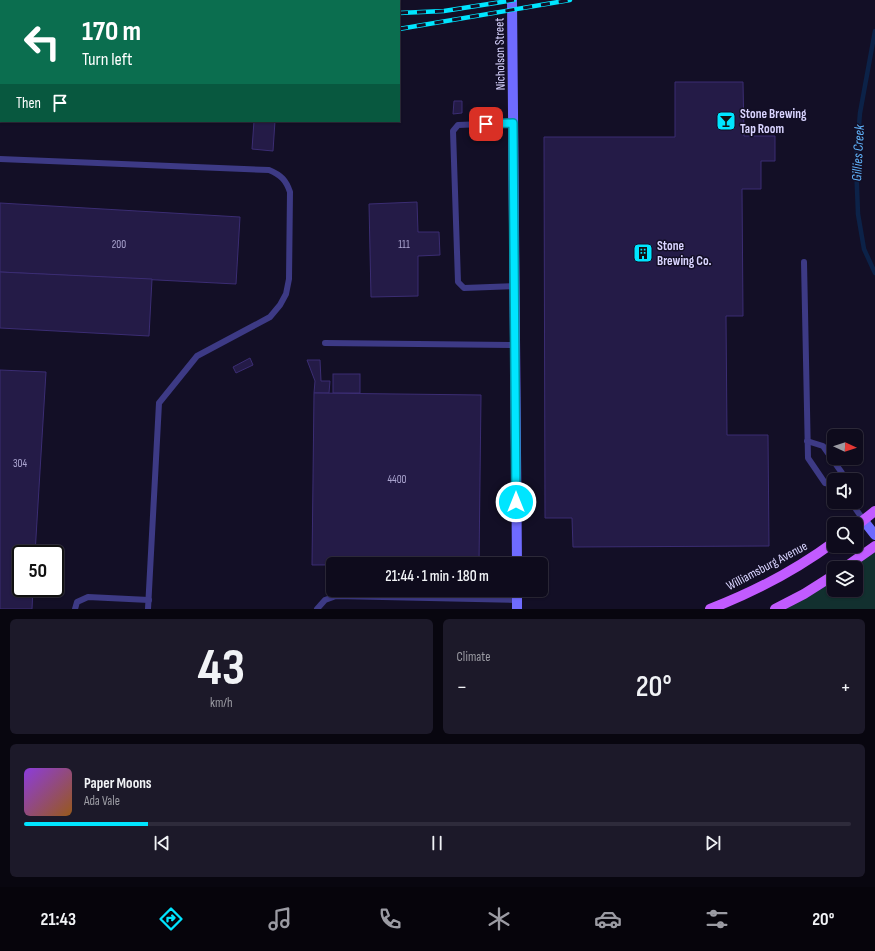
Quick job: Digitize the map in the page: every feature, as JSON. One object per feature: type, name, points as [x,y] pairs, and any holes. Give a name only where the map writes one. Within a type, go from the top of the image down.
[{"type":"main road","name":"Nicholson Street","points":[[512,0],[517,557]]},
{"type":"main road","points":[[863,521],[875,511]]},
{"type":"main road","points":[[863,525],[875,535]]},
{"type":"main road","points":[[854,561],[875,546]]},
{"type":"main road","name":"Williamsburg Avenue","points":[[710,609],[749,593],[795,568],[827,547]]},
{"type":"main road","points":[[775,609],[804,594],[827,579]]},
{"type":"lane","points":[[513,123],[458,125],[453,130],[458,282],[464,288],[514,286]]},
{"type":"lane","points":[[0,159],[269,170],[279,174],[287,182],[290,192],[289,279],[286,294],[280,305],[270,317],[197,356],[159,403],[148,609]]},
{"type":"lane","points":[[804,262],[808,458],[825,483],[827,483]]},
{"type":"lane","points":[[325,343],[515,345]]},
{"type":"lane","points":[[807,440],[823,446],[842,473]]},
{"type":"lane","points":[[317,609],[325,600],[336,596],[517,600]]},
{"type":"lane","points":[[75,609],[77,602],[88,597],[148,600]]},
{"type":"green space","points":[[875,546],[875,609],[775,609],[827,579],[827,597],[863,597],[863,561],[854,561]]},
{"type":"building","name":"Stone Brewing Co.","points":[[675,82],[743,82],[744,136],[775,136],[775,161],[761,161],[761,189],[742,189],[743,316],[726,316],[727,435],[768,435],[769,546],[573,547],[572,518],[545,518],[544,137],[675,137]]},
{"type":"building","points":[[454,101],[462,101],[462,113],[453,114]]},
{"type":"building","points":[[254,122],[275,122],[273,151],[252,149]]},
{"type":"building","points":[[417,202],[418,232],[439,232],[440,255],[418,256],[418,296],[371,297],[369,204]]},
{"type":"building","points":[[0,203],[240,217],[236,284],[0,272]]},
{"type":"building","points":[[0,272],[152,279],[149,336],[0,328]]},
{"type":"building","points":[[250,358],[253,365],[236,373],[233,367]]},
{"type":"building","points":[[307,360],[320,360],[321,381],[330,381],[329,393],[314,393],[315,381]]},
{"type":"building","points":[[0,370],[46,372],[36,545],[12,545],[12,597],[33,597],[32,609],[0,609]]},
{"type":"building","points":[[333,374],[360,374],[360,393],[333,393]]},
{"type":"building","points":[[314,393],[481,395],[479,557],[326,557],[326,565],[312,565]]},
{"type":"waterway","name":"Gillies Creek","points":[[875,31],[860,113],[856,163],[858,214],[864,249],[875,273]]},
{"type":"railway","points":[[400,13],[444,11],[514,0]]},
{"type":"railway","points":[[400,29],[570,0]]},
{"type":"place","name":"Stone Brewing Tap Room","points":[[726,121]]},
{"type":"place","name":"Stone Brewing Co.","points":[[643,253]]},
{"type":"route","points":[[486,124],[513,123],[516,502]]}]
